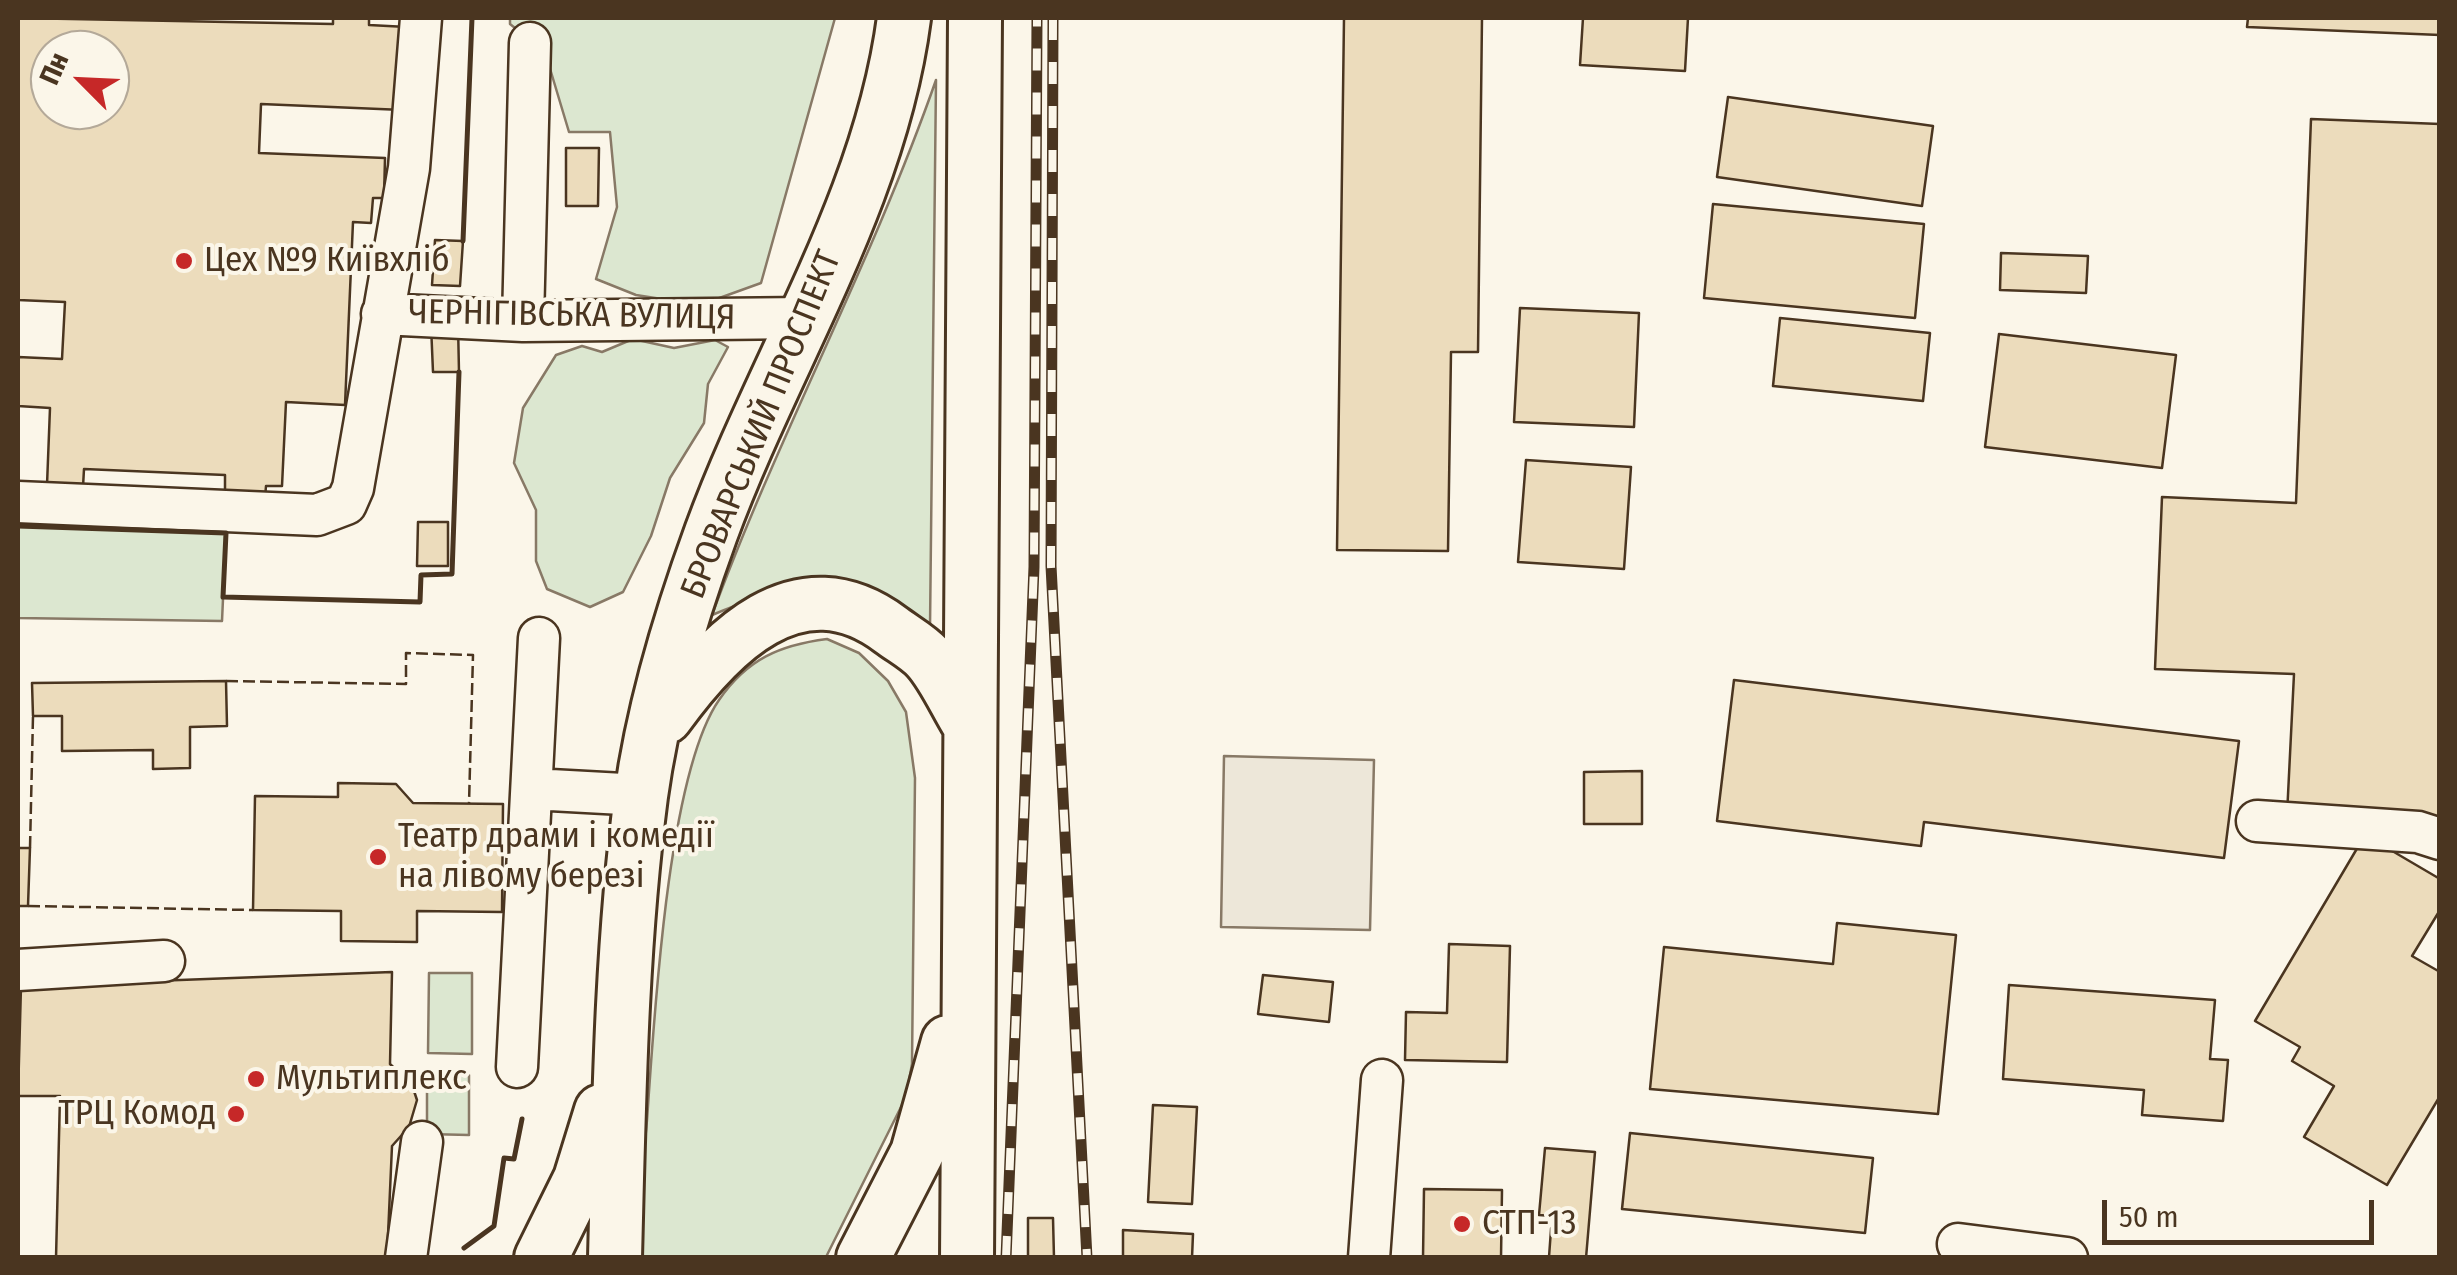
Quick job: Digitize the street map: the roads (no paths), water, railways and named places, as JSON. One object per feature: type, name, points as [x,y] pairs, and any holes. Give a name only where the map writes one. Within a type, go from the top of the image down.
[{"type":"main road","name":"БРОВАРСЬКИЙ ПРОСПЕКТ","points":[[615,1258],[622,1002],[641,796],[652,737],[680,628],[712,530],[880,138],[904,18]]},
{"type":"main road","points":[[967,1258],[975,18]]},
{"type":"main road","points":[[652,737],[696,676],[730,640],[772,614],[807,605],[844,606],[877,619],[928,657],[968,723]]},
{"type":"main road","points":[[863,1258],[917,1153],[944,1069],[969,903]]},
{"type":"main road","points":[[541,1258],[580,1179],[604,1101],[622,1002]]},
{"type":"lane","points":[[382,314],[408,168],[421,18]]},
{"type":"lane","points":[[522,320],[530,43]]},
{"type":"lane","name":"ЧЕРНІГІВСЬКА ВУЛИЦЯ","points":[[18,502],[330,512],[346,504],[353,488],[382,314],[522,320],[806,318]]},
{"type":"lane","points":[[517,1067],[539,638]]},
{"type":"lane","points":[[532,789],[641,796]]},
{"type":"lane","points":[[2257,821],[2418,832],[2440,839]]},
{"type":"lane","points":[[18,970],[164,962]]},
{"type":"lane","points":[[1369,1258],[1382,1080]]},
{"type":"lane","points":[[406,1258],[422,1142]]},
{"type":"lane","points":[[1958,1244],[2086,1258]]},
{"type":"railway","points":[[1006,1258],[1034,567],[1037,18]]},
{"type":"railway","points":[[1053,18],[1051,566],[1087,1258]]},
{"type":"place","name":"Цех №9 Київхліб","points":[[184,261]]},
{"type":"place","name":"Театр драми і комедії на лівому березі","points":[[378,857]]},
{"type":"place","name":"Мультиплекс","points":[[256,1079]]},
{"type":"place","name":"ТРЦ Комод","points":[[236,1114]]},
{"type":"place","name":"СТП-13","points":[[1462,1224]]}]
